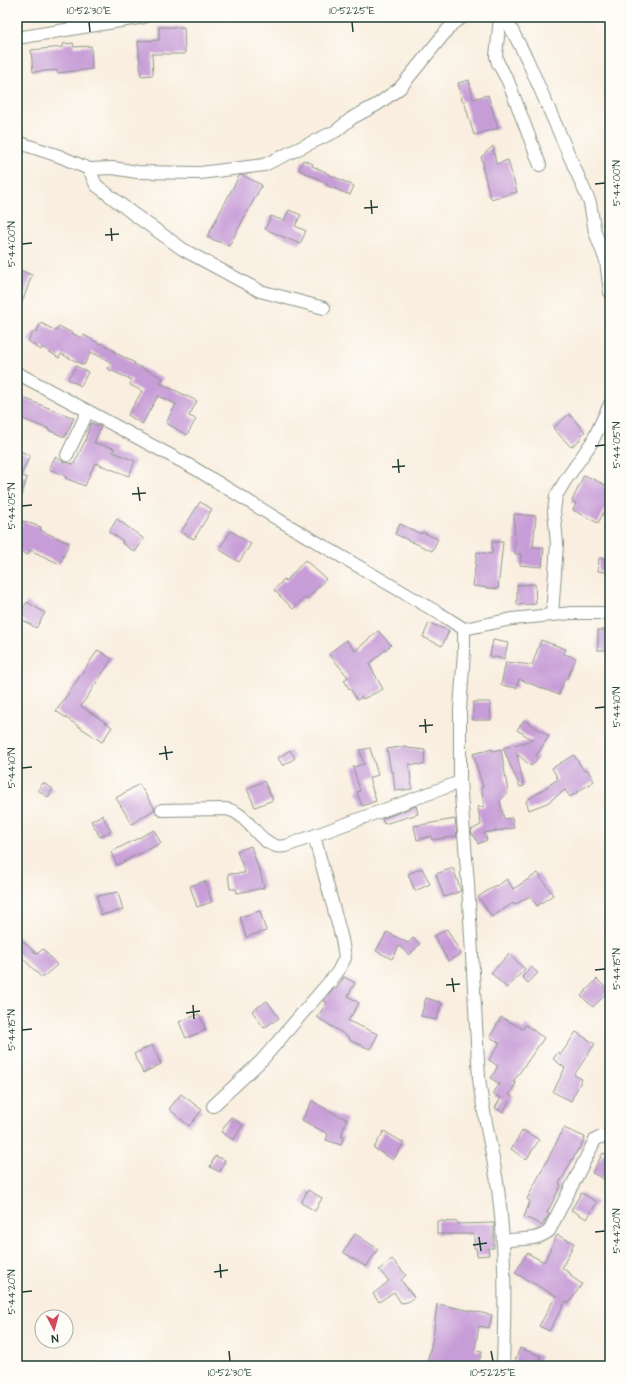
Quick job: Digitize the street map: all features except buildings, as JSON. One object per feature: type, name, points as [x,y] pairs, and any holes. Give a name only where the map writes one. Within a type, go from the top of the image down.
[{"type":"street","points":[[17,38],[144,17]]},
{"type":"street","points":[[17,142],[59,156],[89,169],[113,168],[137,172],[200,173],[264,165],[336,130],[352,118],[378,104],[400,88],[453,23],[463,17]]},
{"type":"street","points":[[500,17],[496,56],[498,63],[508,81],[540,165]]},
{"type":"street","points":[[505,17],[527,59],[590,203],[595,232],[606,261],[610,292]]},
{"type":"street","points":[[89,169],[96,185],[184,250],[260,291],[324,308]]},
{"type":"street","points":[[17,373],[44,386],[194,468],[284,524],[464,629],[512,619],[572,613],[610,613]]},
{"type":"street","points":[[552,615],[557,544],[554,511],[556,496],[592,442],[610,404]]},
{"type":"street","points":[[67,455],[88,411]]},
{"type":"street","points":[[464,629],[460,710],[460,782],[468,884],[479,1078],[482,1106],[498,1189],[504,1240],[503,1366]]},
{"type":"street","points":[[162,810],[234,810],[267,841],[276,846],[286,846],[460,782]]},
{"type":"street","points":[[213,1106],[262,1060],[337,973],[345,958],[342,939],[314,836]]},
{"type":"street","points":[[504,1240],[543,1237],[549,1231],[595,1140],[601,1137],[610,1136]]}]
